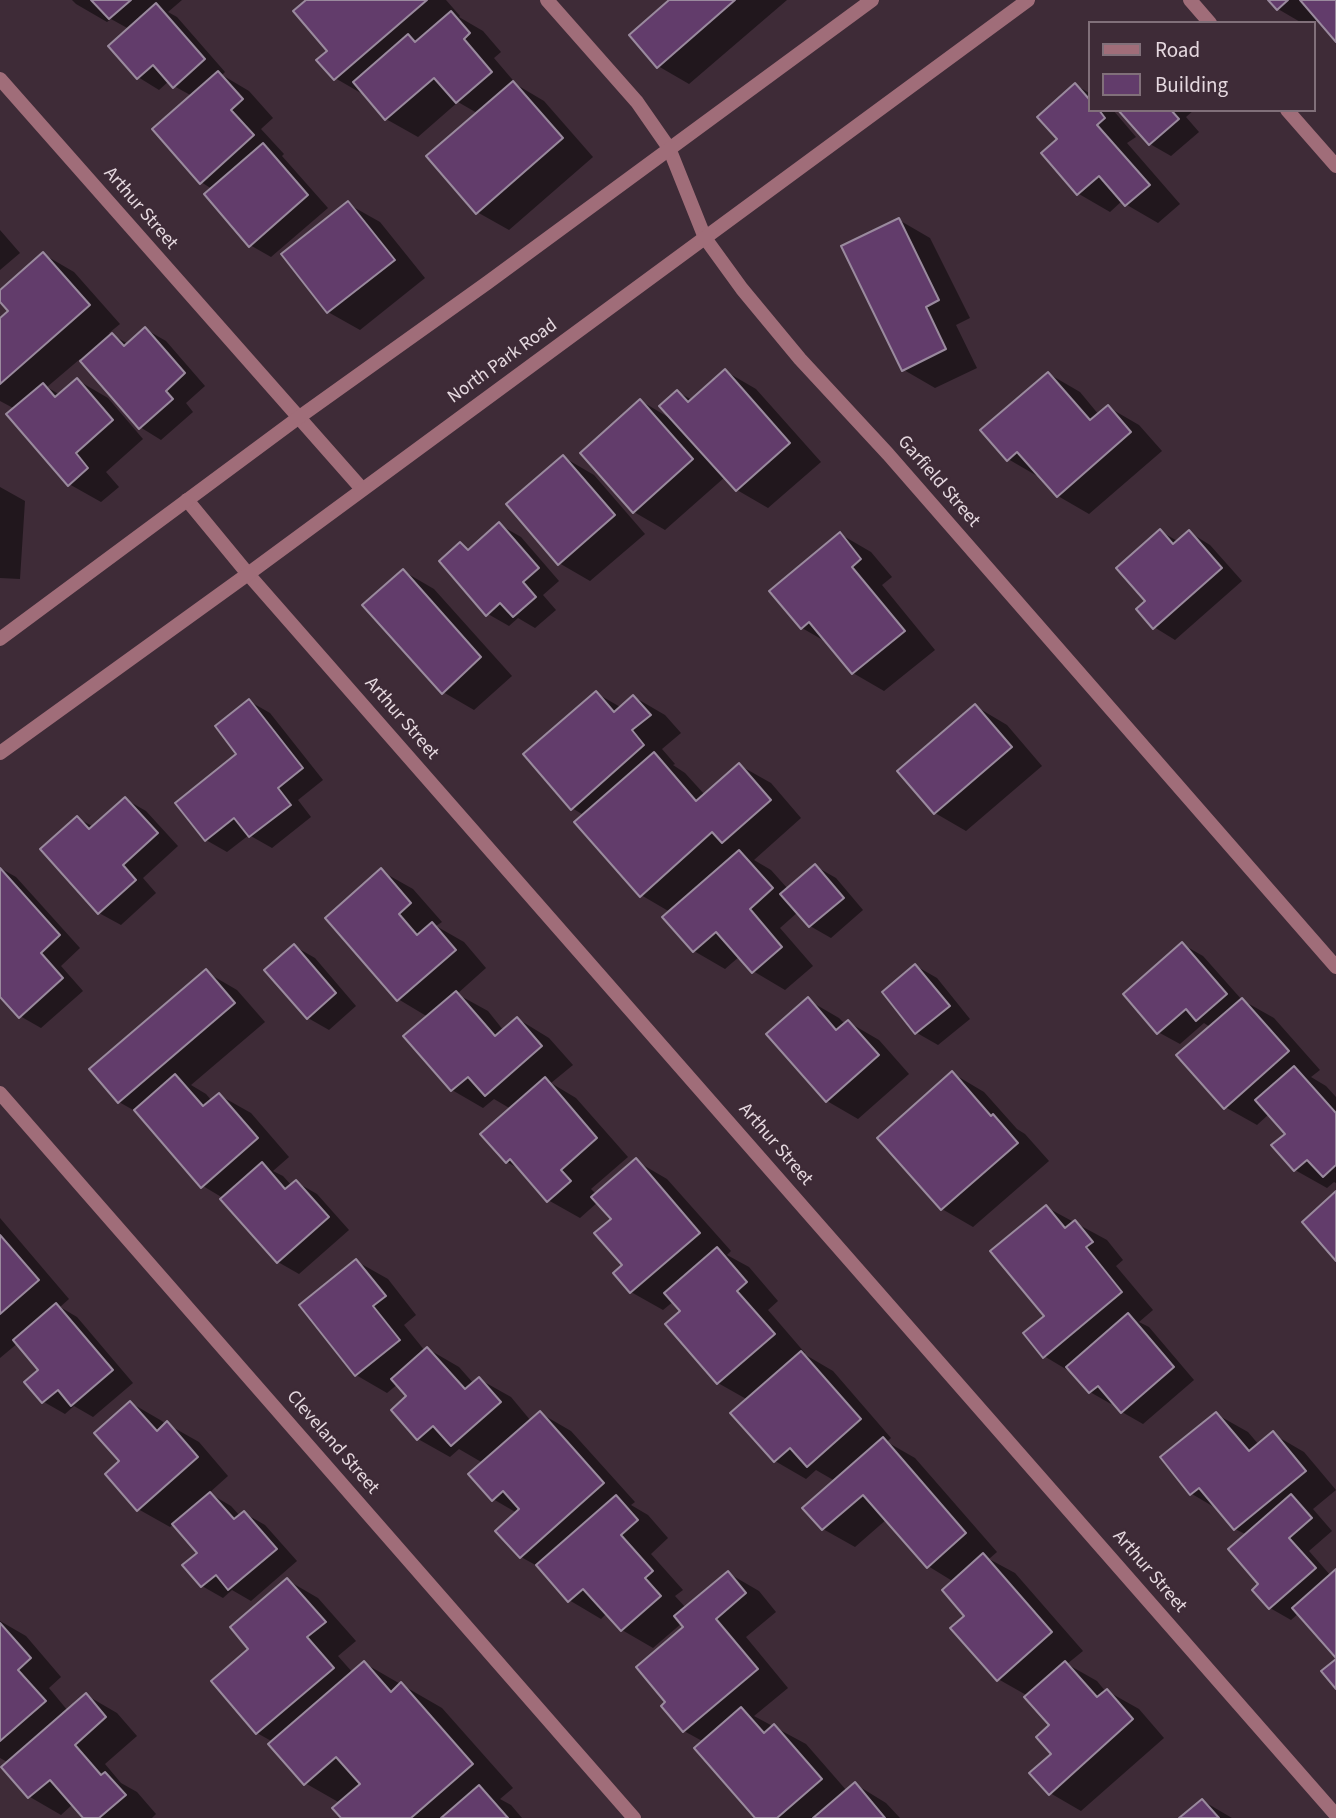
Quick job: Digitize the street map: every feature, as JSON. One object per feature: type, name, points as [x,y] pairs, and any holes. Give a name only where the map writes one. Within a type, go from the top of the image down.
[{"type":"street","name":"Garfield Street","points":[[547,0],[637,102],[669,148],[705,238],[800,359],[897,464],[1336,967]]},
{"type":"street","points":[[0,639],[298,418],[476,291],[872,0]]},
{"type":"street","name":"North Park Road","points":[[0,753],[1028,0]]},
{"type":"street","points":[[1189,0],[1208,21]]},
{"type":"street","name":"Arthur Street","points":[[0,79],[362,489]]},
{"type":"street","points":[[1289,112],[1336,166]]},
{"type":"street","name":"Arthur Street","points":[[187,500],[1336,1815]]},
{"type":"street","name":"Cleveland Street","points":[[0,1093],[634,1818]]},
{"type":"building","points":[[91,0],[131,0],[109,19]]},
{"type":"building","points":[[306,0],[427,0],[334,80],[316,60],[327,51],[293,11]]},
{"type":"building","points":[[669,0],[735,0],[657,68],[629,35]]},
{"type":"building","points":[[1268,0],[1288,0],[1277,10]]},
{"type":"building","points":[[1300,0],[1336,0],[1336,42]]},
{"type":"building","points":[[156,3],[205,59],[173,88],[153,65],[137,79],[108,46]]},
{"type":"building","points":[[451,11],[470,33],[464,39],[492,72],[456,103],[434,78],[385,120],[353,82],[408,34],[415,42]]},
{"type":"building","points":[[218,71],[243,99],[231,110],[254,135],[200,184],[152,129]]},
{"type":"building","points":[[513,81],[563,138],[476,214],[426,156]]},
{"type":"building","points":[[1075,83],[1088,98],[1088,112],[1100,112],[1105,118],[1097,125],[1150,185],[1125,206],[1099,176],[1077,195],[1041,153],[1057,139],[1037,117]]},
{"type":"building","points":[[1120,112],[1173,112],[1179,119],[1149,145]]},
{"type":"building","points":[[263,143],[308,195],[249,247],[204,194]]},
{"type":"building","points":[[348,201],[395,260],[327,313],[281,254]]},
{"type":"building","points":[[899,218],[939,300],[926,307],[946,349],[902,371],[841,246]]},
{"type":"building","points":[[43,252],[90,305],[0,384],[0,318],[8,311],[0,302],[0,290]]},
{"type":"building","points":[[145,327],[185,373],[166,391],[173,399],[139,429],[80,361],[112,333],[124,346]]},
{"type":"building","points":[[725,369],[790,443],[736,491],[659,406],[677,390],[688,402]]},
{"type":"building","points":[[1048,372],[1090,420],[1108,405],[1131,432],[1057,497],[1017,452],[1007,461],[980,430]]},
{"type":"building","points":[[77,378],[113,420],[76,453],[88,468],[68,486],[6,414],[43,383],[55,397]]},
{"type":"building","points":[[640,399],[693,459],[633,513],[580,453]]},
{"type":"building","points":[[563,455],[615,515],[558,565],[506,504]]},
{"type":"building","points":[[499,522],[539,568],[523,582],[536,597],[513,617],[500,603],[486,616],[439,561],[460,542],[468,550]]},
{"type":"building","points":[[1160,529],[1173,544],[1189,530],[1222,568],[1153,629],[1136,609],[1145,601],[1116,568]]},
{"type":"building","points":[[840,532],[861,559],[852,567],[905,631],[852,674],[809,622],[801,629],[769,591]]},
{"type":"building","points":[[403,569],[481,657],[442,694],[362,605]]},
{"type":"building","points":[[596,691],[614,712],[633,695],[651,715],[632,730],[644,745],[571,810],[523,754]]},
{"type":"building","points":[[249,699],[303,768],[278,788],[291,805],[249,837],[234,818],[205,841],[175,803],[236,754],[215,726]]},
{"type":"building","points":[[975,704],[1012,747],[934,814],[897,771]]},
{"type":"building","points":[[654,752],[696,801],[739,763],[771,800],[722,843],[712,832],[640,897],[574,822]]},
{"type":"building","points":[[125,797],[158,833],[123,865],[136,880],[98,914],[40,849],[77,816],[89,829]]},
{"type":"building","points":[[739,850],[773,888],[750,909],[782,947],[752,973],[716,932],[693,952],[662,917]]},
{"type":"building","points":[[815,864],[844,898],[809,927],[780,894]]},
{"type":"building","points":[[0,868],[60,935],[41,953],[63,978],[19,1018],[0,997]]},
{"type":"building","points":[[381,868],[411,903],[399,914],[417,935],[432,922],[456,950],[397,1001],[325,918]]},
{"type":"building","points":[[1182,942],[1227,994],[1196,1021],[1186,1009],[1157,1034],[1123,994]]},
{"type":"building","points":[[294,944],[336,993],[307,1019],[264,970]]},
{"type":"building","points":[[915,964],[950,1006],[915,1034],[882,992]]},
{"type":"building","points":[[206,969],[235,1003],[118,1103],[89,1069]]},
{"type":"building","points":[[456,991],[495,1036],[517,1017],[542,1046],[485,1096],[468,1077],[451,1091],[403,1036]]},
{"type":"building","points":[[808,997],[836,1030],[848,1020],[879,1055],[826,1102],[766,1034]]},
{"type":"building","points":[[1242,998],[1289,1051],[1224,1109],[1176,1055]]},
{"type":"building","points":[[1294,1066],[1336,1113],[1336,1165],[1323,1177],[1307,1160],[1294,1171],[1271,1145],[1285,1134],[1255,1100]]},
{"type":"building","points":[[952,1071],[1018,1143],[941,1210],[877,1138]]},
{"type":"building","points":[[175,1074],[203,1106],[219,1093],[258,1138],[201,1188],[134,1110]]},
{"type":"building","points":[[545,1077],[597,1138],[561,1170],[571,1181],[547,1202],[510,1159],[506,1163],[480,1134]]},
{"type":"building","points":[[636,1158],[700,1233],[630,1293],[613,1273],[622,1265],[594,1233],[611,1219],[591,1197]]},
{"type":"building","points":[[262,1162],[285,1189],[296,1180],[329,1217],[277,1263],[220,1199]]},
{"type":"building","points":[[1336,1191],[1336,1261],[1302,1222]]},
{"type":"building","points":[[1046,1205],[1065,1228],[1075,1220],[1093,1242],[1086,1247],[1122,1292],[1043,1358],[1023,1333],[1044,1316],[990,1251]]},
{"type":"building","points":[[0,1235],[39,1280],[0,1314]]},
{"type":"building","points":[[717,1247],[747,1282],[737,1291],[775,1334],[717,1384],[665,1324],[680,1311],[664,1293]]},
{"type":"building","points":[[356,1259],[386,1296],[373,1306],[400,1340],[355,1376],[299,1305]]},
{"type":"building","points":[[56,1303],[113,1370],[71,1406],[58,1390],[42,1403],[24,1382],[38,1370],[13,1340]]},
{"type":"building","points":[[1128,1313],[1174,1367],[1121,1413],[1098,1386],[1089,1393],[1066,1367]]},
{"type":"building","points":[[427,1347],[465,1389],[479,1377],[501,1402],[451,1446],[433,1426],[417,1440],[391,1410],[406,1396],[391,1379]]},
{"type":"building","points":[[801,1351],[861,1419],[807,1467],[790,1448],[774,1462],[730,1413]]},
{"type":"building","points":[[130,1401],[157,1431],[167,1421],[198,1457],[137,1511],[105,1474],[119,1461],[94,1433]]},
{"type":"building","points":[[540,1411],[604,1483],[520,1558],[495,1531],[519,1509],[503,1491],[492,1501],[468,1474]]},
{"type":"building","points":[[1216,1412],[1249,1451],[1273,1431],[1306,1471],[1234,1530],[1199,1488],[1190,1495],[1160,1457]]},
{"type":"building","points":[[883,1437],[966,1533],[927,1568],[863,1495],[822,1530],[802,1508]]},
{"type":"building","points":[[210,1492],[234,1519],[244,1511],[277,1549],[228,1590],[216,1575],[201,1587],[182,1565],[197,1553],[172,1524]]},
{"type":"building","points":[[1291,1494],[1312,1518],[1289,1538],[1316,1568],[1269,1609],[1252,1590],[1258,1584],[1228,1549]]},
{"type":"building","points":[[616,1495],[638,1520],[621,1535],[653,1571],[645,1578],[661,1596],[621,1631],[583,1589],[568,1602],[536,1565]]},
{"type":"building","points":[[983,1553],[1052,1632],[997,1681],[950,1628],[964,1616],[942,1590]]},
{"type":"building","points":[[1336,1569],[1336,1658],[1292,1608]]},
{"type":"building","points":[[728,1571],[746,1593],[716,1619],[758,1669],[683,1732],[661,1706],[665,1702],[636,1667],[683,1627],[674,1616]]},
{"type":"building","points":[[287,1578],[326,1622],[307,1637],[334,1668],[256,1734],[211,1681],[248,1649],[230,1627]]},
{"type":"building","points":[[0,1623],[31,1658],[18,1670],[46,1701],[0,1741]]},
{"type":"building","points":[[1336,1659],[1336,1689],[1321,1671]]},
{"type":"building","points":[[364,1661],[391,1692],[401,1682],[473,1764],[411,1818],[341,1818],[332,1808],[360,1784],[336,1757],[304,1785],[268,1744]]},
{"type":"building","points":[[1065,1661],[1097,1697],[1107,1689],[1133,1719],[1049,1795],[1029,1773],[1051,1754],[1036,1737],[1049,1725],[1024,1697]]},
{"type":"building","points":[[86,1693],[106,1717],[75,1745],[101,1775],[105,1772],[126,1795],[99,1818],[83,1818],[50,1780],[28,1798],[1,1767]]},
{"type":"building","points":[[741,1707],[764,1733],[774,1724],[822,1779],[777,1818],[755,1818],[694,1748]]},
{"type":"building","points":[[855,1782],[885,1818],[813,1818]]},
{"type":"building","points":[[479,1785],[508,1818],[441,1818]]},
{"type":"building","points":[[1202,1799],[1219,1818],[1179,1818]]}]
